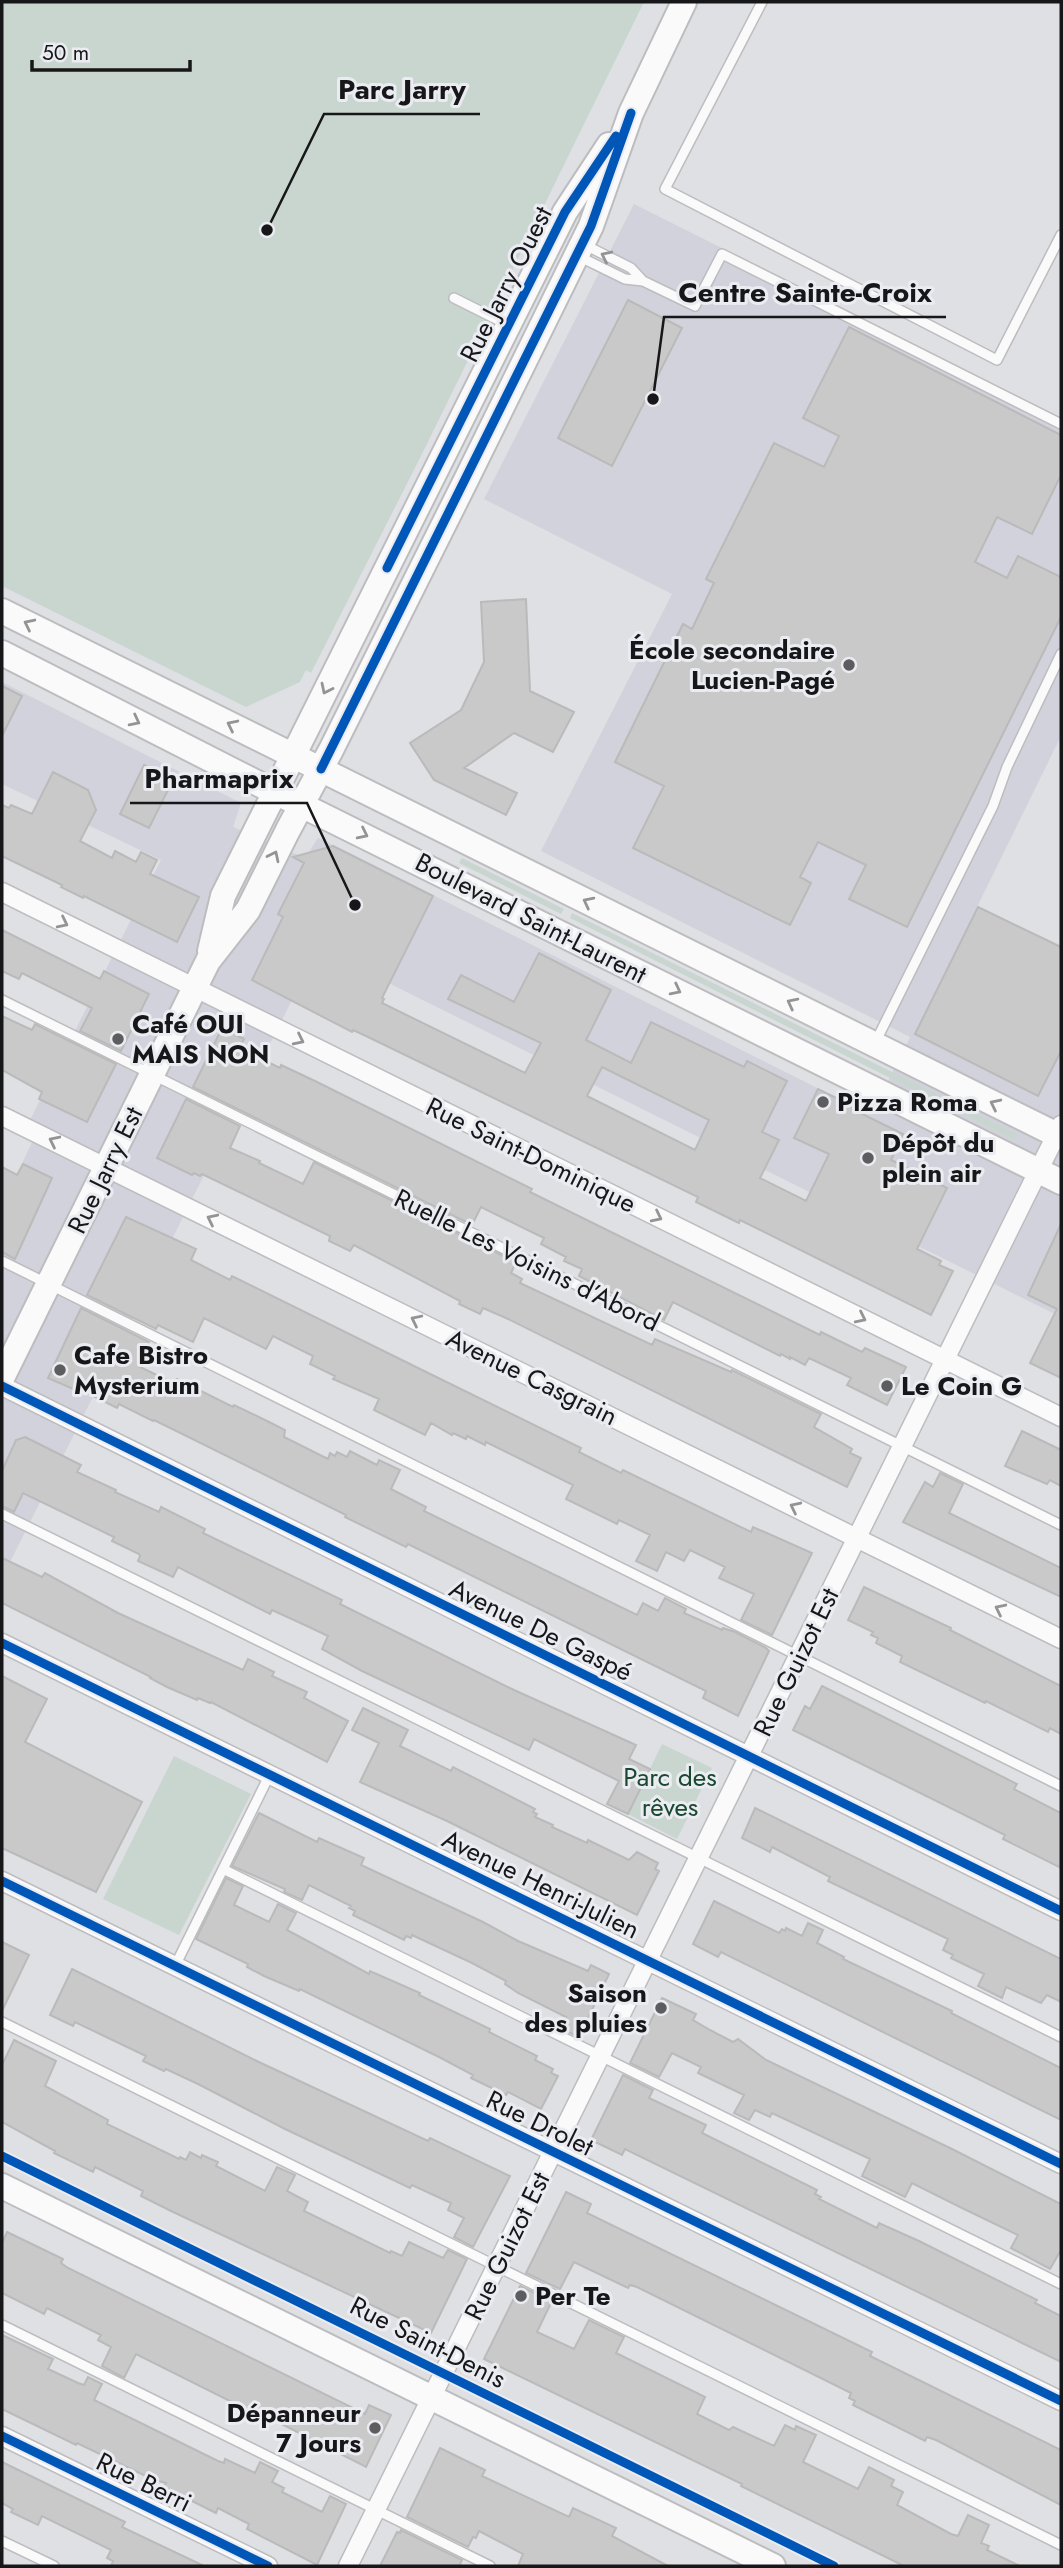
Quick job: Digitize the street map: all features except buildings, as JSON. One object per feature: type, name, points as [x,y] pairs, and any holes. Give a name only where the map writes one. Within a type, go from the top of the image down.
[{"type":"main road","name":"Rue Jarry Ouest","points":[[302,804],[591,226],[631,113],[684,2]]},
{"type":"main road","name":"Rue Jarry Ouest","points":[[275,791],[565,212],[631,113]]},
{"type":"main road","name":"Boulevard Saint-Laurent","points":[[2,611],[874,1045],[1060,1132]]},
{"type":"main road","name":"Boulevard Saint-Laurent","points":[[2,653],[1061,1182]]},
{"type":"main road","name":"Rue Jarry Est","points":[[208,961],[223,896],[275,791]]},
{"type":"main road","name":"Rue Jarry Est","points":[[2,1378],[208,961],[248,910],[302,804]]},
{"type":"main road","name":"Rue Saint-Denis","points":[[2,2186],[773,2566]]},
{"type":"street","name":"Rue Saint-Dominique","points":[[2,892],[1061,1417]]},
{"type":"street","name":"Avenue Casgrain","points":[[2,1116],[1061,1639]]},
{"type":"street","name":"Rue Guizot Est","points":[[348,2566],[1038,1171],[1060,1132]]},
{"type":"street","name":"Avenue De Gaspé","points":[[2,1386],[1061,1911]]},
{"type":"street","name":"Avenue Henri-Julien","points":[[2,1643],[1061,2164]]},
{"type":"street","name":"Rue Drolet","points":[[2,1881],[1061,2401]]},
{"type":"street","name":"Rue Berri","points":[[2,2435],[268,2566]]},
{"type":"lane","points":[[762,2],[665,189],[997,360],[1061,236]]},
{"type":"lane","points":[[579,250],[625,279],[643,281],[695,306],[722,254],[1061,424]]},
{"type":"lane","points":[[454,298],[508,325]]},
{"type":"lane","points":[[874,1045],[993,806],[1007,767],[1061,654]]},
{"type":"lane","name":"Ruelle Les Voisins d’Abord","points":[[2,1000],[1061,1525]]},
{"type":"lane","points":[[2,1261],[1061,1786]]},
{"type":"lane","points":[[2,1514],[1061,2037]]},
{"type":"lane","points":[[174,1966],[269,1776]]},
{"type":"lane","points":[[223,1869],[1061,2284]]},
{"type":"lane","points":[[2,2022],[1061,2545]]},
{"type":"lane","points":[[2,2325],[490,2566]]},
{"type":"lane","points":[[2,2541],[54,2566]]},
{"type":"shaded area","points":[[634,204],[1061,418],[1061,736],[977,907],[1061,950],[1061,1317],[318,948],[2,1578],[2,1206],[34,1138],[23,1134],[161,860],[2,784],[2,682],[241,803],[233,827],[305,858],[318,838],[356,856],[325,932],[361,859],[871,1115],[910,1037],[541,851],[672,594],[484,499]]},
{"type":"green space","points":[[2,2],[644,2],[311,673],[306,670],[300,682],[246,707],[2,586]]},
{"type":"green space","points":[[462,858],[564,909],[561,914],[459,863]]},
{"type":"green space","points":[[572,913],[1017,1134],[1014,1140],[570,918]]},
{"type":"green space","name":"Parc des rêves","points":[[662,1744],[712,1768],[677,1839],[628,1814]]},
{"type":"green space","points":[[174,1756],[251,1794],[179,1935],[103,1899]]},
{"type":"cycle path","points":[[321,769],[591,226],[631,113]]},
{"type":"cycle path","points":[[387,568],[565,212],[616,136]]},
{"type":"cycle path","points":[[2,1386],[1061,1911]]},
{"type":"cycle path","points":[[2,1643],[1061,2164]]},
{"type":"cycle path","points":[[2,1881],[1061,2401]]},
{"type":"cycle path","points":[[2,2156],[834,2566]]},
{"type":"cycle path","points":[[2,2436],[268,2566]]},
{"type":"place","name":"Parc Jarry","points":[[267,230]]},
{"type":"place","name":"Centre Sainte-Croix","points":[[653,399]]},
{"type":"place","name":"École secondaire Lucien-Pagé","points":[[849,665]]},
{"type":"place","name":"Pharmaprix","points":[[355,905]]},
{"type":"place","name":"Café OUI MAIS NON","points":[[118,1039]]},
{"type":"place","name":"Pizza Roma","points":[[823,1102]]},
{"type":"place","name":"Dépôt du plein air","points":[[868,1158]]},
{"type":"place","name":"Cafe Bistro Mysterium","points":[[60,1370]]},
{"type":"place","name":"Le Coin G","points":[[887,1386]]},
{"type":"place","name":"Saison des pluies","points":[[661,2008]]},
{"type":"place","name":"Per Te","points":[[521,2296]]},
{"type":"place","name":"Dépanneur 7 Jours","points":[[375,2428]]}]
